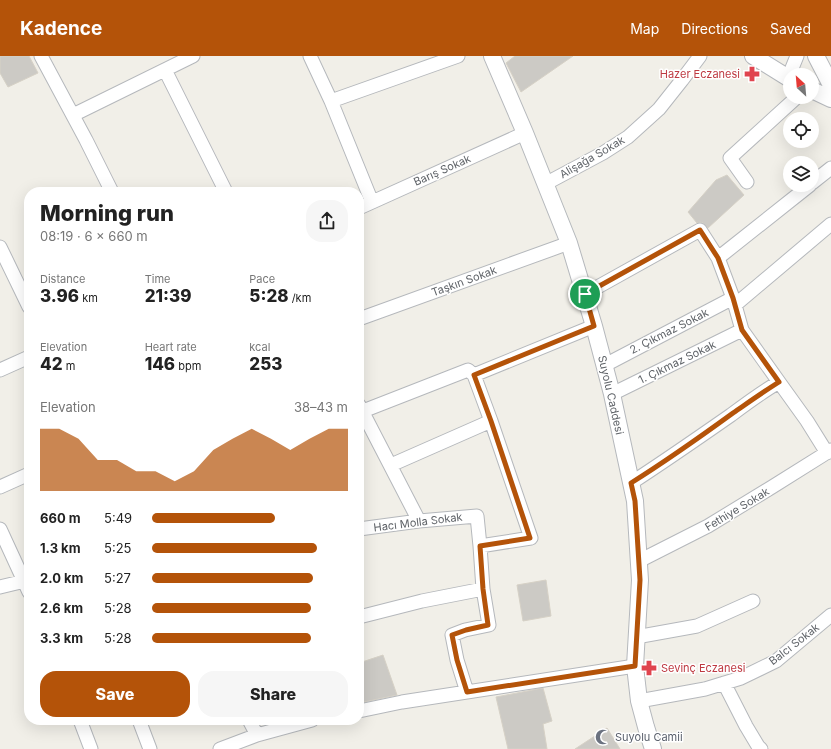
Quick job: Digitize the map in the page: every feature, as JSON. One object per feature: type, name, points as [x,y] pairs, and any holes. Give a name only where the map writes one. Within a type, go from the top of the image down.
[{"type":"street","points":[[42,56],[109,187]]},
{"type":"street","points":[[72,115],[193,56]]},
{"type":"street","points":[[310,56],[331,102],[372,202]]},
{"type":"street","points":[[331,102],[458,56]]},
{"type":"street","name":"Suyolu Caddesi","points":[[492,56],[569,243],[585,294],[612,394],[635,501],[640,580],[635,666],[639,702],[653,749]]},
{"type":"street","name":"Alişağa Sokak","points":[[545,184],[603,153],[628,137],[659,109],[700,56]]},
{"type":"street","points":[[792,68],[796,56]]},
{"type":"street","points":[[816,56],[831,85]]},
{"type":"street","points":[[755,57],[783,74]]},
{"type":"street","points":[[165,70],[224,187]]},
{"type":"street","points":[[819,93],[831,99]]},
{"type":"street","points":[[747,182],[730,158],[789,104]]},
{"type":"street","name":"Barış Sokak","points":[[364,206],[525,134]]},
{"type":"street","points":[[819,178],[831,168]]},
{"type":"street","points":[[718,258],[801,192]]},
{"type":"street","name":"2. Çıkmaz Sokak","points":[[604,365],[734,302],[831,224]]},
{"type":"street","points":[[585,294],[700,230],[718,258],[734,302],[742,330],[829,452]]},
{"type":"street","name":"Taşkın Sokak","points":[[364,317],[569,243]]},
{"type":"street","points":[[0,247],[24,296]]},
{"type":"street","points":[[474,375],[594,326]]},
{"type":"street","name":"1. Çıkmaz Sokak","points":[[612,394],[742,330]]},
{"type":"street","points":[[0,370],[24,359]]},
{"type":"street","points":[[364,407],[468,370],[474,375],[491,421],[530,538],[480,546],[483,589],[488,625],[452,635],[457,660],[467,692]]},
{"type":"street","points":[[631,483],[661,464],[762,392],[779,382]]},
{"type":"street","points":[[364,414],[420,521]]},
{"type":"street","points":[[391,465],[491,421]]},
{"type":"street","name":"Fethiye Sokak","points":[[639,561],[708,526],[829,452]]},
{"type":"street","points":[[0,487],[24,476]]},
{"type":"street","name":"Hacı Molla Sokak","points":[[364,528],[420,521],[477,516],[480,546]]},
{"type":"street","points":[[0,529],[24,576]]},
{"type":"street","points":[[0,587],[24,584]]},
{"type":"street","points":[[364,616],[422,601],[483,589]]},
{"type":"street","points":[[636,637],[697,626],[753,601]]},
{"type":"street","name":"Balcı Sokak","points":[[639,702],[705,689],[741,678],[776,661],[831,615]]},
{"type":"street","points":[[364,710],[402,702],[635,666]]},
{"type":"street","points":[[724,683],[746,726],[761,749]]},
{"type":"street","points":[[82,725],[91,749]]},
{"type":"street","points":[[141,725],[150,749]]},
{"type":"street","points":[[250,725],[253,741]]},
{"type":"street","points":[[220,749],[253,741],[294,725]]},
{"type":"building","points":[[0,56],[29,56],[38,73],[8,87],[0,73]]},
{"type":"building","points":[[515,56],[573,56],[521,92],[506,63]]},
{"type":"building","points":[[727,175],[744,195],[708,228],[703,223],[697,223],[688,212],[716,180]]},
{"type":"building","points":[[546,580],[551,616],[523,621],[517,585]]},
{"type":"building","points":[[383,655],[397,695],[364,702],[364,661]]},
{"type":"building","points":[[543,688],[552,721],[543,724],[547,749],[508,749],[496,697]]},
{"type":"building","name":"Suyolu Camii","points":[[607,728],[620,749],[575,749]]},
{"type":"place","name":"Hazer Eczanesi","points":[[752,74]]},
{"type":"place","name":"Sevinç Eczanesi","points":[[649,668]]},
{"type":"place","name":"Suyolu Camii","points":[[603,737]]},
{"type":"route","points":[[700,230],[718,258],[733,298],[742,330],[779,382],[762,392],[655,468],[631,483],[635,501],[640,580],[635,666],[467,692],[457,660],[452,635],[488,625],[483,589],[480,546],[530,538],[474,375],[594,326],[585,294],[700,230]]}]
